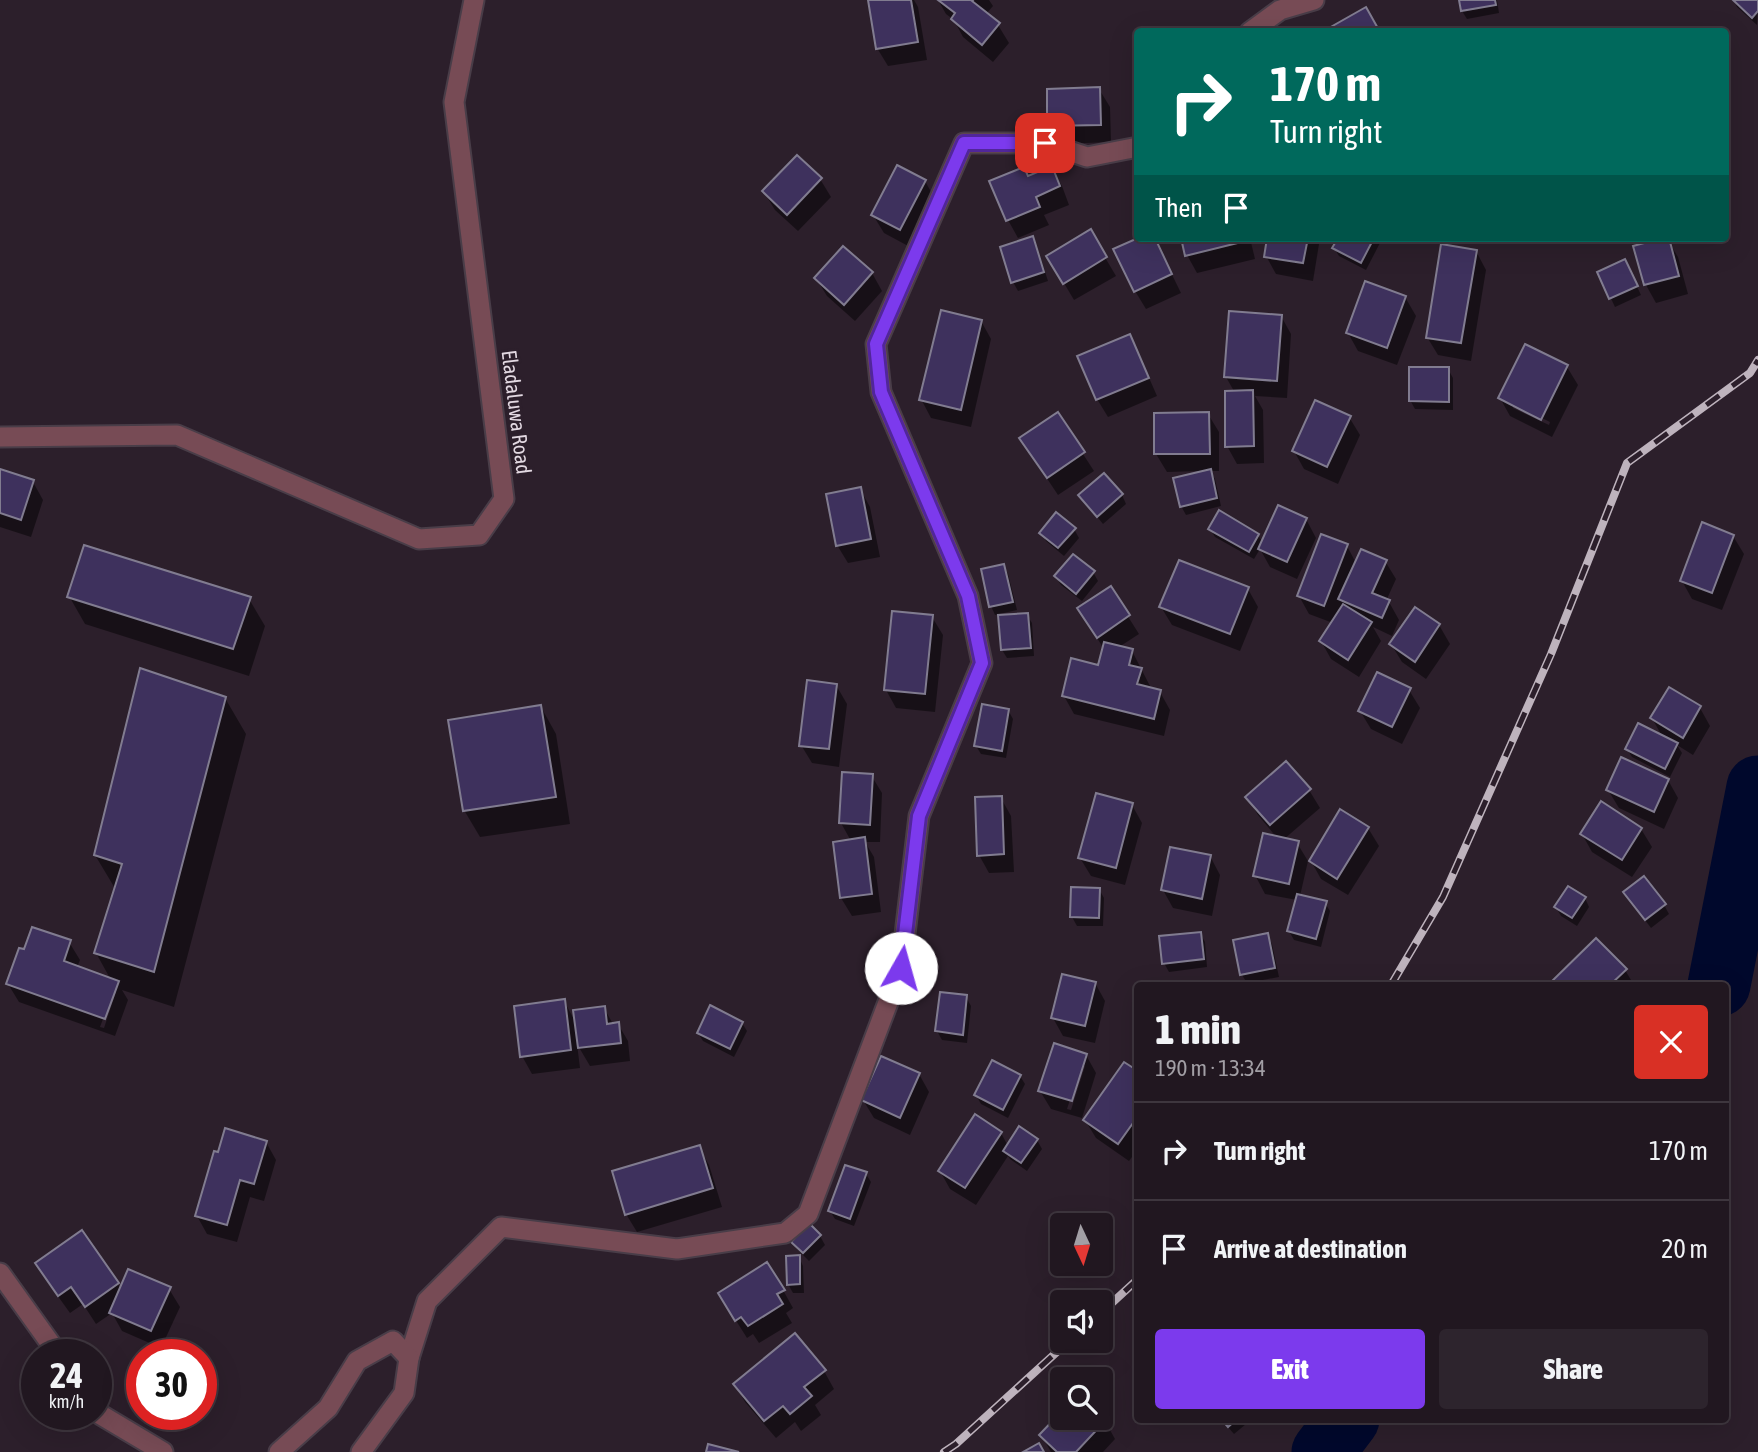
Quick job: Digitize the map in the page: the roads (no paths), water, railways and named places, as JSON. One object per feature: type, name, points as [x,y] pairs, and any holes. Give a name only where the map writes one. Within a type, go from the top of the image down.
[{"type":"street","name":"Eladaluwa Road","points":[[0,437],[177,435],[419,539],[479,536],[505,499],[454,102],[474,0]]},
{"type":"street","points":[[1255,28],[1280,10],[1314,0]]},
{"type":"street","points":[[361,1452],[404,1393],[409,1358],[427,1301],[501,1227],[677,1250],[785,1233],[808,1214],[901,968],[919,816],[982,663],[968,596],[881,392],[876,344],[964,143],[1045,143],[1087,157],[1134,148]]},
{"type":"street","points":[[0,1273],[47,1339]]},
{"type":"street","points":[[279,1452],[328,1408],[357,1361],[394,1341],[409,1358]]},
{"type":"street","points":[[112,1422],[163,1452]]},
{"type":"waterway","points":[[1720,982],[1758,787]]},
{"type":"waterway","points":[[1323,1452],[1345,1423]]},
{"type":"railway","points":[[1393,982],[1443,897],[1551,654],[1627,463],[1750,373],[1758,360]]},
{"type":"railway","points":[[1113,1302],[1134,1283]]},
{"type":"railway","points":[[944,1452],[1056,1353]]}]
